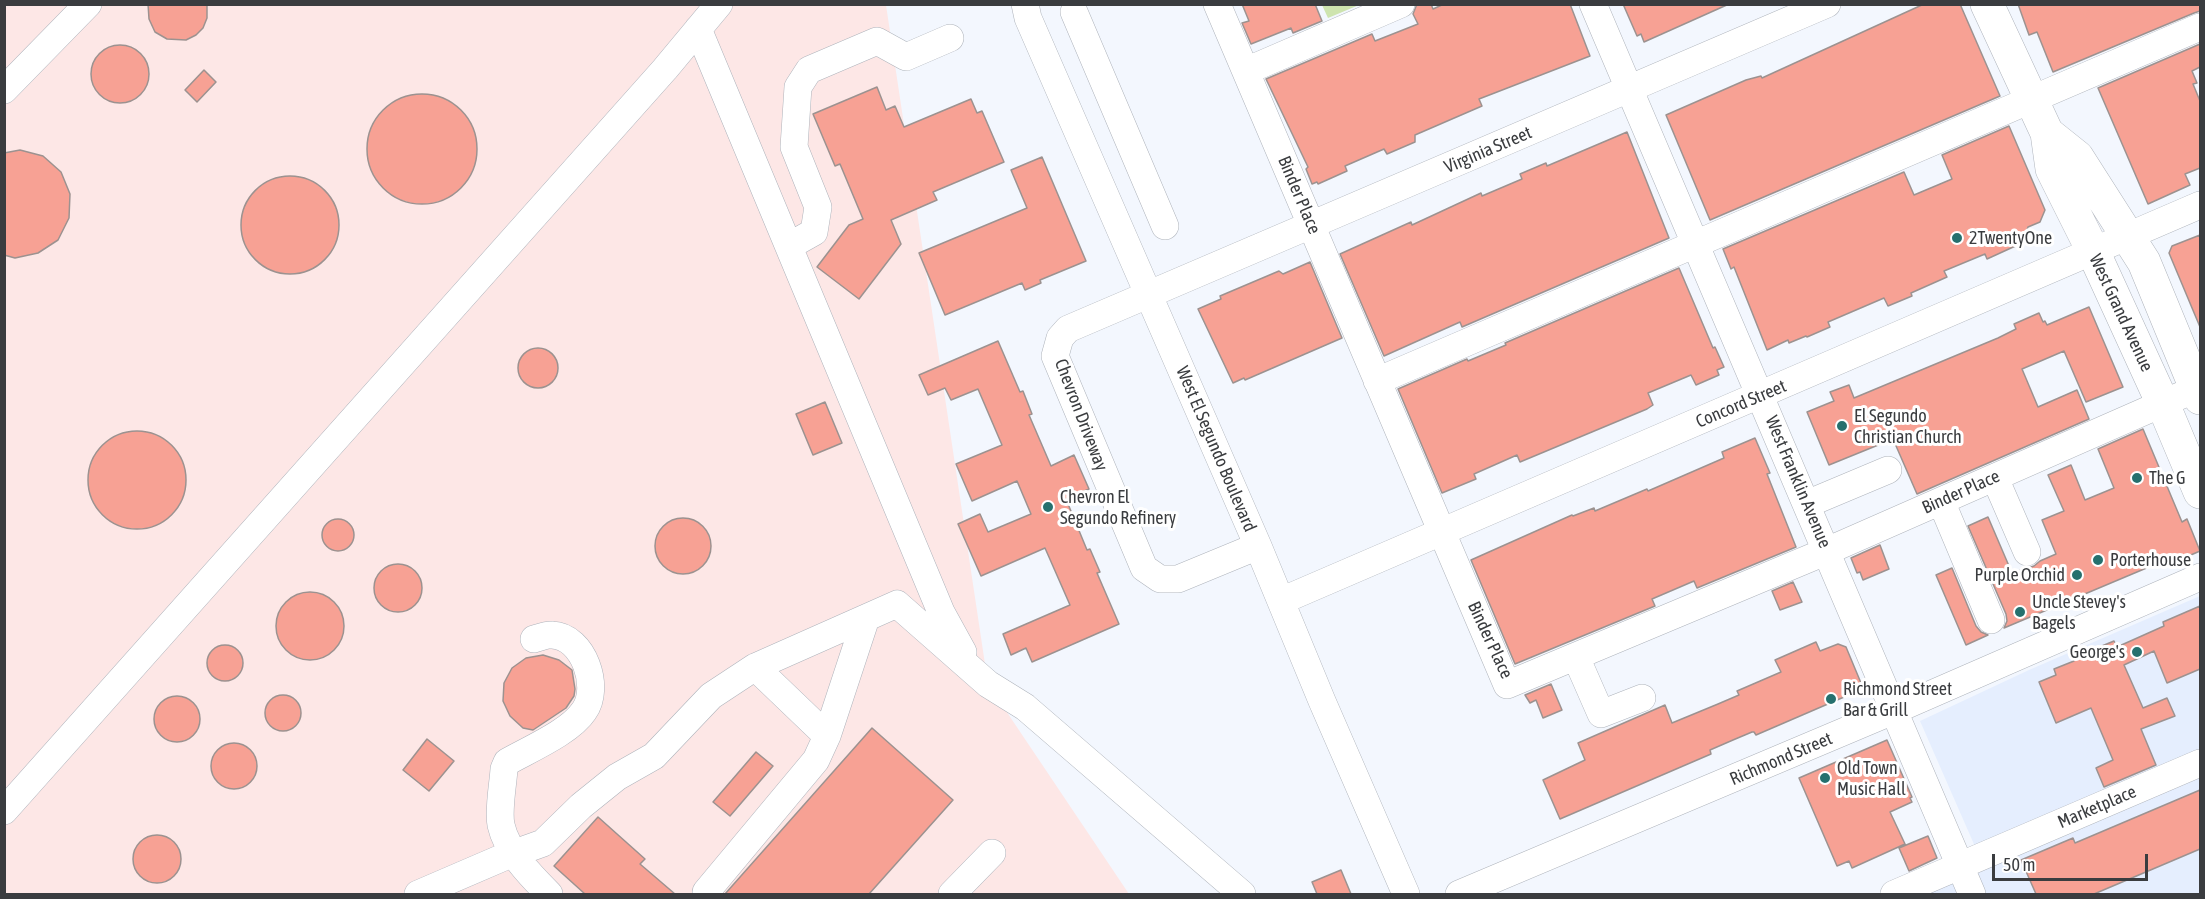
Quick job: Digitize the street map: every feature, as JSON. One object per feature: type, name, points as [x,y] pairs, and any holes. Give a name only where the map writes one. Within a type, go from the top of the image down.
[{"type":"main road","name":"West Grand Avenue","points":[[1987,4],[2047,133],[2052,169],[2093,251],[2163,404],[2200,492]]},
{"type":"main road","name":"West Grand Avenue","points":[[2047,133],[2077,157],[2129,236],[2144,262],[2199,391]]},
{"type":"street","points":[[4,90],[88,4]]},
{"type":"street","points":[[4,811],[658,78],[719,4]]},
{"type":"street","name":"West El Segundo Boulevard","points":[[1025,4],[1028,18],[1258,546],[1344,754],[1406,894]]},
{"type":"street","name":"Binder Place","points":[[1217,4],[1507,686],[1827,551],[2163,404],[2199,391]]},
{"type":"street","points":[[1246,71],[1401,4]]},
{"type":"street","name":"West Franklin Avenue","points":[[1593,4],[1972,894]]},
{"type":"street","name":"Virginia Street","points":[[1149,294],[1827,4]]},
{"type":"street","points":[[1074,12],[1166,226]]},
{"type":"street","points":[[1377,381],[2200,27]]},
{"type":"street","points":[[698,29],[941,612],[963,652],[988,684]]},
{"type":"street","points":[[789,246],[814,232],[818,207],[794,147],[798,87],[809,70],[878,41],[906,57],[950,38]]},
{"type":"street","name":"Concord Street","points":[[1281,601],[2200,205]]},
{"type":"street","name":"Chevron Driveway","points":[[1149,294],[1068,329],[1060,338],[1055,356],[1144,568],[1160,579],[1178,579],[1258,546]]},
{"type":"street","points":[[1807,504],[1888,470]]},
{"type":"street","points":[[1995,478],[2027,552]]},
{"type":"street","points":[[1941,501],[1991,620]]},
{"type":"street","name":"Richmond Street","points":[[1459,894],[1895,710],[2200,577]]},
{"type":"street","points":[[418,894],[543,843],[581,806],[617,777],[654,756],[711,696],[755,667],[897,604],[988,684],[1025,707],[1242,894]]},
{"type":"street","points":[[706,892],[816,760],[827,736],[866,618]]},
{"type":"street","points":[[534,639],[552,635],[566,639],[580,652],[591,681],[591,697],[584,712],[568,727],[507,762],[504,769],[500,823],[505,838],[514,854],[549,894]]},
{"type":"street","points":[[1576,657],[1601,714],[1642,698]]},
{"type":"street","points":[[755,667],[827,736]]},
{"type":"street","name":"Marketplace","points":[[1894,894],[2200,763]]},
{"type":"street","points":[[952,894],[992,854]]},
{"type":"shaded area","points":[[5,5],[886,5],[988,684],[1129,894],[5,894]]},
{"type":"shaded area","points":[[2200,596],[2200,894],[1918,894],[1984,867],[1920,721],[2029,670]]},
{"type":"green space","points":[[1322,5],[1359,5],[1328,18]]},
{"type":"building","points":[[148,4],[207,4],[207,18],[203,28],[196,35],[186,40],[167,39],[155,32],[149,19]]},
{"type":"building","points":[[1242,4],[1315,4],[1322,21],[1293,33],[1291,28],[1251,44],[1242,23],[1249,21]]},
{"type":"building","points":[[1417,4],[1431,4],[1433,9],[1444,4],[1570,4],[1590,56],[1479,99],[1482,106],[1415,135],[1415,142],[1387,154],[1384,149],[1345,166],[1347,171],[1318,184],[1317,182],[1312,184],[1306,169],[1308,167],[1266,79],[1372,34],[1375,41],[1418,24],[1413,14]]},
{"type":"building","points":[[1623,4],[1729,4],[1644,42],[1641,34],[1637,36]]},
{"type":"building","points":[[1924,4],[1960,4],[2000,96],[1710,220],[1666,115],[1746,80],[1761,76],[1762,78]]},
{"type":"building","points":[[2018,4],[2200,4],[2200,11],[2053,72],[2037,32],[2029,35]]},
{"type":"building","points":[[2200,44],[2200,67],[2192,71],[2197,83],[2193,84],[2200,101],[2200,168],[2185,174],[2190,185],[2148,204],[2098,88]]},
{"type":"building","points":[[114,45],[126,45],[141,53],[149,68],[149,80],[141,95],[126,103],[114,103],[99,95],[91,80],[91,68],[99,53]]},
{"type":"building","points":[[204,70],[216,82],[197,102],[185,90]]},
{"type":"building","points":[[877,87],[886,110],[895,106],[904,127],[971,99],[977,113],[982,111],[1004,162],[933,192],[937,200],[891,220],[901,244],[859,299],[817,267],[849,225],[863,219],[840,164],[835,166],[813,114]]},
{"type":"building","points":[[422,94],[443,98],[461,110],[473,128],[477,149],[473,170],[461,188],[443,200],[422,204],[401,200],[383,188],[371,170],[367,149],[371,128],[383,110],[401,98]]},
{"type":"building","points":[[2009,126],[2045,210],[2040,222],[2028,227],[2022,243],[1987,259],[1985,254],[1944,271],[1947,277],[1911,293],[1912,296],[1888,306],[1884,298],[1828,322],[1830,327],[1789,343],[1788,340],[1767,350],[1734,267],[1731,269],[1723,249],[1904,172],[1914,195],[1952,179],[1942,155]]},
{"type":"building","points":[[1627,132],[1669,238],[1462,327],[1460,322],[1384,356],[1340,254],[1411,222],[1412,225],[1481,193],[1482,196],[1522,179],[1520,174],[1546,163],[1547,166]]},
{"type":"building","points":[[20,150],[43,156],[61,172],[70,194],[69,218],[58,240],[38,253],[15,258],[4,255],[4,153]]},
{"type":"building","points":[[1042,157],[1086,261],[1040,280],[1041,283],[1025,290],[1022,283],[945,315],[919,253],[1027,208],[1011,170]]},
{"type":"building","points":[[280,176],[300,176],[325,190],[336,206],[339,225],[336,244],[325,260],[300,274],[280,274],[263,266],[249,252],[241,235],[241,215],[249,198],[263,184]]},
{"type":"building","points":[[2200,235],[2200,327],[2169,253],[2172,246]]},
{"type":"building","points":[[1310,262],[1342,338],[1245,380],[1244,378],[1233,383],[1198,309],[1221,299],[1220,296],[1279,271],[1283,274]]},
{"type":"building","points":[[1679,268],[1713,348],[1715,347],[1724,367],[1717,370],[1719,375],[1696,385],[1691,375],[1648,393],[1653,405],[1647,409],[1520,462],[1517,455],[1474,474],[1476,479],[1442,493],[1398,389],[1506,345],[1505,343]]},
{"type":"building","points":[[2089,307],[2123,387],[2086,402],[2064,351],[2022,369],[2038,407],[2077,390],[2089,419],[1917,494],[1893,439],[1829,465],[1807,412],[1834,401],[1830,392],[1849,385],[1854,398],[1998,338],[2016,329],[2014,324],[2039,313],[2047,325]]},
{"type":"building","name":"Chevron El Segundo Refinery","points":[[998,341],[1020,392],[1023,391],[1032,414],[1029,415],[1051,466],[1074,455],[1089,489],[1066,499],[1087,550],[1090,549],[1100,572],[1097,573],[1119,624],[1032,662],[1026,648],[1011,655],[1003,634],[1070,605],[1045,548],[981,576],[958,524],[980,514],[988,532],[1031,514],[1017,481],[972,501],[956,464],[1002,445],[978,389],[951,400],[945,388],[928,395],[919,375]]},
{"type":"building","points":[[538,348],[552,354],[558,368],[552,382],[538,388],[524,382],[518,368],[524,354]]},
{"type":"building","points":[[825,402],[842,443],[813,455],[796,414]]},
{"type":"building","points":[[2143,429],[2182,522],[2187,519],[2200,551],[2177,561],[2175,556],[2004,628],[2007,621],[2006,614],[1968,526],[1988,517],[2012,573],[2034,566],[2056,554],[2042,520],[2064,511],[2048,475],[2071,465],[2085,500],[2114,488],[2098,449]]},
{"type":"building","points":[[127,431],[147,431],[172,445],[183,461],[186,480],[183,499],[172,515],[147,529],[127,529],[110,521],[96,507],[88,490],[88,470],[96,453],[110,439]]},
{"type":"building","points":[[1755,438],[1796,547],[1697,588],[1694,581],[1652,599],[1655,606],[1515,664],[1471,560],[1572,515],[1594,508],[1595,511],[1647,489],[1648,491],[1724,458],[1722,452]]},
{"type":"building","points":[[683,518],[694,520],[703,526],[709,535],[711,546],[709,557],[703,566],[694,572],[683,574],[672,572],[663,566],[657,557],[655,546],[657,535],[663,526],[672,520]]},
{"type":"building","points":[[338,519],[349,524],[354,535],[349,546],[338,551],[327,546],[322,535],[327,524]]},
{"type":"building","points":[[1880,545],[1889,569],[1863,580],[1860,572],[1857,573],[1851,558]]},
{"type":"building","points":[[398,564],[415,571],[422,588],[415,605],[398,612],[381,605],[374,588],[381,571]]},
{"type":"building","points":[[1952,568],[1976,626],[1988,635],[1966,645],[1936,575]]},
{"type":"building","points":[[1793,582],[1802,602],[1780,610],[1772,591]]},
{"type":"building","points":[[310,592],[323,595],[334,602],[341,613],[344,626],[341,639],[334,650],[323,657],[310,660],[297,657],[286,650],[279,639],[276,626],[279,613],[286,602],[297,595]]},
{"type":"building","points":[[2200,606],[2200,669],[2167,683],[2154,651],[2124,665],[2143,708],[2167,698],[2175,716],[2141,729],[2156,765],[2104,787],[2096,768],[2113,760],[2091,708],[2056,723],[2039,682],[2056,675],[2054,669],[2074,661],[2073,658],[2114,641],[2117,647],[2164,626],[2163,622]]},
{"type":"building","points":[[1816,642],[1820,651],[1838,644],[1846,647],[1861,683],[1858,691],[1756,735],[1752,732],[1733,740],[1710,750],[1711,754],[1560,819],[1543,780],[1585,760],[1578,743],[1665,705],[1672,723],[1718,704],[1739,695],[1737,691],[1781,672],[1775,660]]},
{"type":"building","points":[[225,645],[238,650],[243,663],[238,676],[225,681],[212,676],[207,663],[212,650]]},
{"type":"building","points":[[543,655],[559,660],[572,670],[574,696],[566,708],[533,730],[523,728],[510,716],[503,701],[504,683],[512,668],[526,658]]},
{"type":"building","points":[[1551,684],[1562,710],[1543,718],[1536,700],[1530,703],[1525,695]]},
{"type":"building","points":[[283,695],[296,700],[301,713],[296,726],[283,731],[270,726],[265,713],[270,700]]},
{"type":"building","points":[[177,696],[193,703],[200,719],[193,735],[177,742],[161,735],[154,719],[161,703]]},
{"type":"building","points":[[872,728],[953,800],[869,894],[725,894]]},
{"type":"building","points":[[427,739],[454,761],[429,791],[403,770]]},
{"type":"building","points":[[1887,740],[1912,797],[1910,798],[1912,802],[1890,812],[1905,844],[1852,868],[1849,861],[1837,866],[1799,778]]},
{"type":"building","points":[[234,743],[250,750],[257,766],[250,782],[234,789],[218,782],[211,766],[218,750]]},
{"type":"building","points":[[756,752],[773,766],[730,816],[713,802]]},
{"type":"building","points":[[2200,790],[2200,849],[2094,894],[2036,894],[2021,860],[2073,838],[2075,843]]},
{"type":"building","points":[[598,817],[645,859],[640,864],[675,894],[585,894],[554,866]]},
{"type":"building","points":[[152,835],[162,835],[177,845],[181,859],[177,873],[171,879],[162,883],[152,883],[137,873],[133,864],[133,854],[143,839]]},
{"type":"building","points":[[1928,836],[1937,858],[1909,871],[1899,848]]},
{"type":"building","points":[[1341,870],[1351,894],[1317,894],[1312,882]]},
{"type":"place","name":"2TwentyOne","points":[[1957,238]]},
{"type":"place","name":"El Segundo Christian Church","points":[[1842,426]]},
{"type":"place","name":"The G","points":[[2137,478]]},
{"type":"place","name":"Chevron El Segundo Refinery","points":[[1048,507]]},
{"type":"place","name":"Porterhouse","points":[[2098,560]]},
{"type":"place","name":"Purple Orchid","points":[[2077,575]]},
{"type":"place","name":"Uncle Stevey's Bagels","points":[[2020,612]]},
{"type":"place","name":"George's","points":[[2137,652]]},
{"type":"place","name":"Richmond Street Bar & Grill","points":[[1831,699]]},
{"type":"place","name":"Old Town Music Hall","points":[[1825,778]]}]
